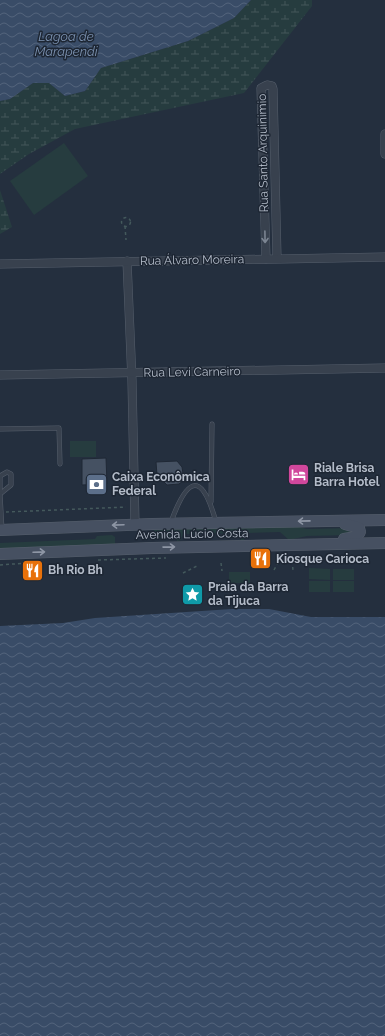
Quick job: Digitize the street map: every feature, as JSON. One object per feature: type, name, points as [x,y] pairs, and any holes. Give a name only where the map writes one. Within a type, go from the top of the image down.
[{"type":"main road","name":"Avenida Lúcio Costa","points":[[1,530],[320,520],[385,520]]},
{"type":"main road","points":[[313,544],[356,537],[360,532],[356,526],[320,520]]},
{"type":"main road","name":"Avenida Lúcio Costa","points":[[0,554],[152,548],[385,543]]},
{"type":"street","name":"Rua Santo Arquinimio","points":[[266,259],[261,88],[267,85],[272,86],[273,89],[277,258]]},
{"type":"street","points":[[385,134],[385,154]]},
{"type":"street","name":"Rua Álvaro Moreira","points":[[0,264],[385,257]]},
{"type":"street","points":[[127,261],[132,373],[135,525]]},
{"type":"street","name":"Rua Levi Carneiro","points":[[0,375],[385,368]]},
{"type":"lane","points":[[212,424],[211,502],[216,523]]},
{"type":"lane","points":[[0,429],[59,428],[60,464]]},
{"type":"lane","points":[[0,494],[12,485],[11,474],[7,472],[0,476],[0,494],[1,530]]},
{"type":"lane","points":[[170,524],[178,500],[186,489],[191,486],[198,486],[204,490],[211,502]]},
{"type":"path","points":[[126,226],[128,226],[131,222],[127,217],[122,221],[126,226],[126,240]]},
{"type":"path","points":[[1,512],[134,507]]},
{"type":"path","points":[[274,570],[278,561]]},
{"type":"path","points":[[292,561],[293,570]]},
{"type":"path","points":[[222,563],[222,571]]},
{"type":"path","points":[[183,573],[197,566],[198,564]]},
{"type":"green space","points":[[251,0],[312,0],[312,6],[244,93],[75,129],[29,154],[0,174],[0,101],[10,99],[33,83],[49,83],[65,96],[85,91],[101,68],[188,41],[234,18]]},
{"type":"green space","points":[[64,143],[88,176],[34,215],[10,181]]},
{"type":"green space","points":[[0,190],[12,227],[0,234]]},
{"type":"green space","points":[[70,441],[96,441],[96,457],[70,457]]},
{"type":"green space","points":[[295,526],[307,529],[351,528],[354,532],[351,535],[307,536],[289,540],[280,532],[246,533],[244,540],[241,540],[238,533],[183,534],[181,540],[177,541],[176,534],[170,539],[155,538],[154,529]]},
{"type":"green space","points":[[112,535],[115,537],[115,545],[0,549],[0,543],[95,539],[97,536]]},
{"type":"green space","points":[[309,568],[330,569],[330,580],[309,579]]},
{"type":"green space","points":[[333,569],[354,569],[354,580],[333,580]]},
{"type":"green space","points":[[229,572],[250,572],[250,583],[229,583]]},
{"type":"green space","points":[[309,581],[330,581],[330,592],[309,592]]},
{"type":"green space","points":[[333,581],[354,581],[354,592],[333,592]]},
{"type":"water","name":"Lagoa de Marapendi","points":[[0,0],[251,0],[234,18],[188,41],[101,68],[85,91],[65,96],[49,83],[33,83],[10,99],[0,101]]},
{"type":"water","points":[[232,609],[269,609],[311,617],[385,617],[385,1036],[0,1036],[0,626],[63,623],[95,618]]},
{"type":"building","points":[[106,458],[107,484],[82,485],[82,459]]},
{"type":"building","points":[[177,461],[182,467],[184,480],[179,484],[167,485],[157,475],[156,462]]},
{"type":"place","name":"Riale Brisa Barra Hotel","points":[[298,475]]},
{"type":"place","name":"Caixa Econômica Federal","points":[[96,484]]},
{"type":"place","name":"Kiosque Carioca","points":[[260,559]]},
{"type":"place","name":"Bh Rio Bh","points":[[33,570]]},
{"type":"place","name":"Praia da Barra da Tijuca","points":[[192,594]]}]
